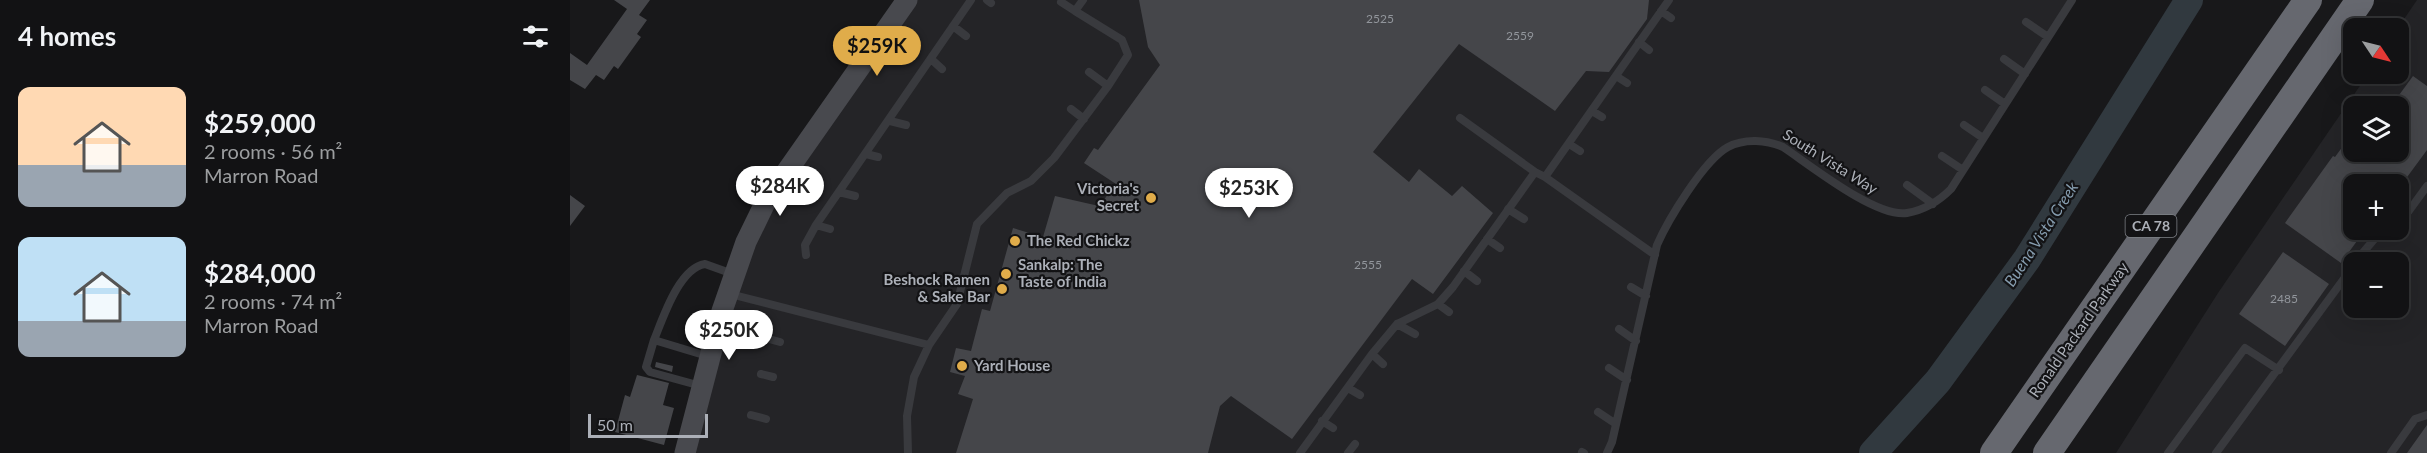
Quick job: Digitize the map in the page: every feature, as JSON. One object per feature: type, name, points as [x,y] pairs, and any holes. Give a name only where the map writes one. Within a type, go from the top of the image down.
[{"type":"highway","name":"Ronald Packard Parkway","points":[[1994,453],[2308,0]]},
{"type":"highway","name":"CA 78","points":[[2047,453],[2360,0]]},
{"type":"main road","points":[[685,453],[731,284],[746,242],[766,201],[907,0]]},
{"type":"lane","points":[[806,255],[805,245],[816,225],[890,121],[971,0]]},
{"type":"lane","points":[[1075,10],[1083,0]]},
{"type":"lane","points":[[1545,177],[1669,0]]},
{"type":"lane","name":"South Vista Way","points":[[1607,453],[1612,442],[1655,255],[1667,223],[1712,161],[1727,147],[1741,142],[1770,141],[1783,147],[1870,206],[1905,213],[1933,204],[1951,189],[2069,1]]},
{"type":"lane","points":[[908,453],[907,416],[914,377],[929,345],[957,304],[976,224],[1007,193],[1031,181],[1054,158],[1108,86],[1128,55],[1122,40],[1061,2]]},
{"type":"lane","points":[[1661,11],[1671,18]]},
{"type":"lane","points":[[2026,22],[2048,37]]},
{"type":"lane","points":[[953,26],[966,36]]},
{"type":"lane","points":[[1639,42],[1649,50]]},
{"type":"lane","points":[[931,59],[942,69]]},
{"type":"lane","points":[[2004,59],[2025,74]]},
{"type":"lane","points":[[1089,72],[1108,86]]},
{"type":"lane","points":[[1616,76],[1627,83]]},
{"type":"lane","points":[[1985,90],[2006,104]]},
{"type":"lane","points":[[1071,109],[1084,119]]},
{"type":"lane","points":[[1592,111],[1602,117]]},
{"type":"lane","points":[[1460,118],[1655,255]]},
{"type":"lane","points":[[890,121],[906,125]]},
{"type":"lane","points":[[1964,125],[1983,138]]},
{"type":"lane","points":[[1569,144],[1580,151]]},
{"type":"lane","points":[[866,154],[878,158]]},
{"type":"lane","points":[[1942,156],[1963,170]]},
{"type":"lane","points":[[1300,453],[1372,354],[1397,324],[1438,304],[1464,272],[1535,172]]},
{"type":"lane","points":[[1907,185],[1933,204]]},
{"type":"lane","points":[[2409,211],[2427,186]]},
{"type":"lane","points":[[839,192],[855,196]]},
{"type":"lane","points":[[1508,209],[1524,219]]},
{"type":"lane","points":[[816,225],[830,229]]},
{"type":"lane","points":[[1487,239],[1500,248]]},
{"type":"lane","points":[[2364,252],[2374,240]]},
{"type":"lane","points":[[702,386],[650,372],[646,367],[670,299],[694,269],[705,264],[731,284],[929,345]]},
{"type":"lane","points":[[1464,272],[1478,280]]},
{"type":"lane","points":[[2217,453],[2343,280]]},
{"type":"lane","points":[[1631,286],[1646,296]]},
{"type":"lane","points":[[1438,304],[1449,312]]},
{"type":"lane","points":[[1397,324],[1415,334]]},
{"type":"lane","points":[[1619,329],[1636,341]]},
{"type":"lane","points":[[770,339],[780,342]]},
{"type":"lane","points":[[654,340],[710,357]]},
{"type":"lane","points":[[2168,453],[2245,348],[2279,370]]},
{"type":"lane","points":[[1372,354],[1383,364]]},
{"type":"lane","points":[[1609,368],[1627,380]]},
{"type":"lane","points":[[761,374],[773,377]]},
{"type":"lane","points":[[1348,388],[1360,395]]},
{"type":"lane","points":[[1598,412],[1616,424]]},
{"type":"lane","points":[[751,415],[766,419]]},
{"type":"lane","points":[[2391,453],[2415,418],[2427,415]]},
{"type":"lane","points":[[1322,421],[1332,428]]},
{"type":"lane","points":[[1348,453],[1355,444]]},
{"type":"shaded area","points":[[906,0],[2071,0],[1951,188],[1916,212],[1884,211],[1784,146],[1738,143],[1713,158],[1661,234],[1607,453],[685,453],[741,253]]},
{"type":"shaded area","points":[[2417,0],[2427,0],[2427,453],[2116,453],[2218,293],[2343,110],[2343,162],[2409,162],[2409,96],[2353,96],[2361,84],[2409,84],[2409,18],[2405,18]]},
{"type":"building","points":[[614,0],[650,0],[639,15],[647,20],[637,34],[641,37],[618,69],[614,66],[604,80],[596,75],[585,89],[570,80],[570,53],[587,65],[627,9]]},
{"type":"building","points":[[1139,0],[1649,0],[1647,19],[1609,72],[1586,71],[1555,111],[1459,44],[1373,152],[1409,182],[1419,169],[1452,196],[1462,186],[1493,213],[1433,294],[1412,279],[1292,439],[1231,396],[1220,406],[1208,453],[956,453],[973,399],[958,394],[965,376],[950,372],[956,348],[971,351],[982,309],[990,311],[1013,228],[1043,237],[1055,196],[1099,206],[1116,184],[1084,163],[1094,148],[1098,150],[1160,65],[1148,47]]},
{"type":"building","points":[[2413,76],[2427,86],[2427,150],[2409,174],[2343,174],[2343,240],[2358,240],[2349,252],[2343,252],[2341,263],[2285,223],[2333,156],[2335,157],[2343,146],[2343,162],[2409,162],[2409,96],[2398,96]]},
{"type":"building","points":[[570,195],[585,206],[570,226]]},
{"type":"building","points":[[2283,252],[2329,284],[2285,346],[2239,314]]},
{"type":"building","points":[[656,362],[673,366],[672,372],[655,367]]},
{"type":"building","points":[[637,375],[669,383],[663,405],[674,408],[664,445],[615,432],[625,395],[630,397]]},
{"type":"building","points":[[2427,425],[2427,453],[2407,453]]},
{"type":"waterway","name":"Buena Vista Creek","points":[[1873,453],[1938,381],[2027,259],[2189,0]]},
{"type":"place","name":"Victoria's Secret","points":[[1151,198]]},
{"type":"place","name":"The Red Chickz","points":[[1015,241]]},
{"type":"place","name":"Sankalp: The Taste of India","points":[[1006,274]]},
{"type":"place","name":"Beshock Ramen & Sake Bar","points":[[1002,289]]},
{"type":"place","name":"Yard House","points":[[962,366]]}]
